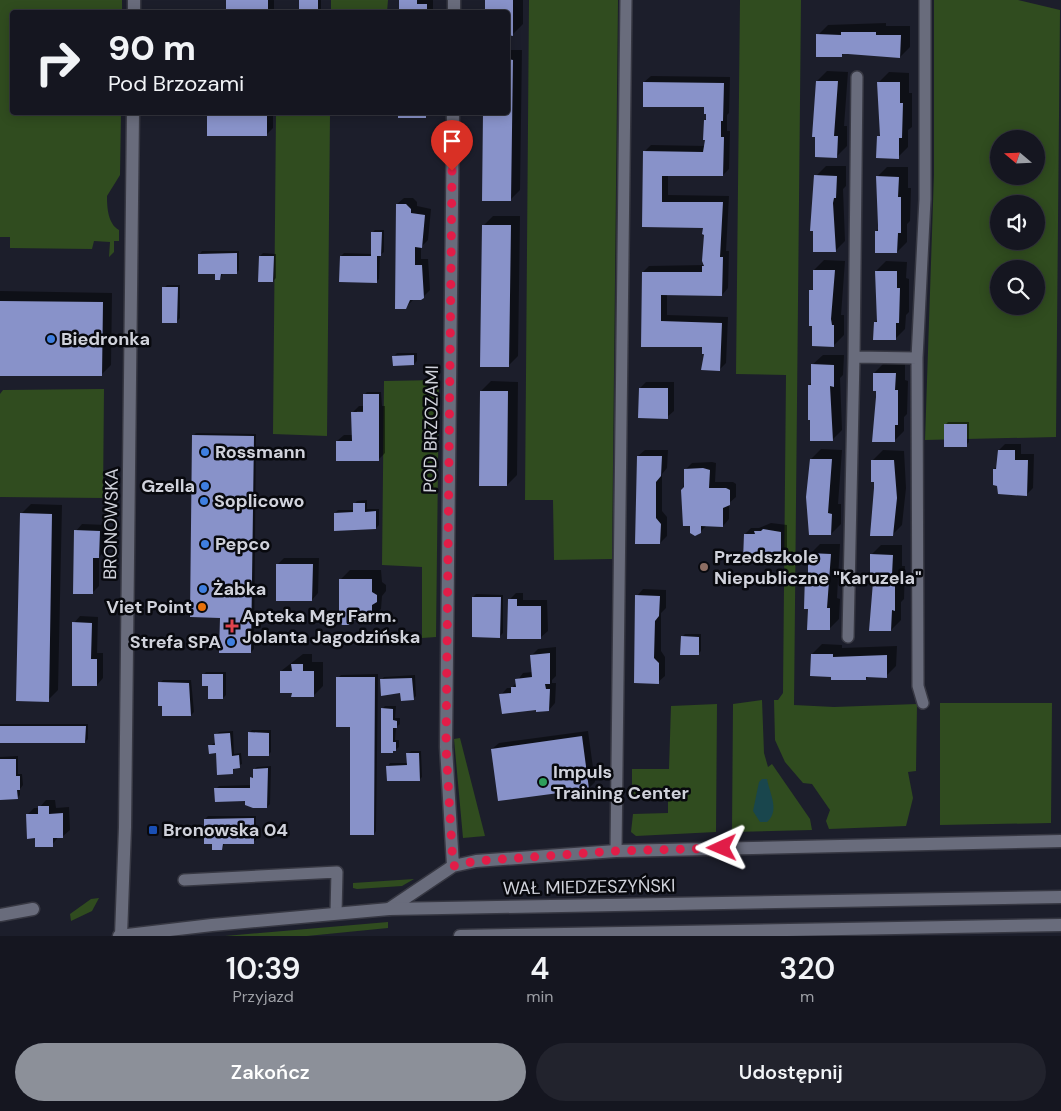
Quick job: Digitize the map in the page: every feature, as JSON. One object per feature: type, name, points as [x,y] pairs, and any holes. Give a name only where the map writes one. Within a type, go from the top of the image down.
[{"type":"street","name":"BRONOWSKA","points":[[121,936],[125,827],[133,115]]},
{"type":"street","name":"POD BRZOZAMI","points":[[453,115],[446,747],[453,866]]},
{"type":"street","points":[[388,909],[453,866],[476,861],[616,851],[1061,841]]},
{"type":"street","name":"WAŁ MIEDZESZYŃSKI","points":[[121,936],[388,909],[1061,897]]},
{"type":"street","points":[[0,915],[33,909]]},
{"type":"street","points":[[460,936],[1061,925]]},
{"type":"lane","points":[[616,851],[626,0]]},
{"type":"lane","points":[[924,703],[918,686],[917,358],[925,199],[925,0]]},
{"type":"lane","points":[[848,637],[857,77]]},
{"type":"lane","points":[[854,357],[917,358]]},
{"type":"lane","points":[[184,880],[337,872],[336,913]]},
{"type":"green space","points":[[0,0],[122,0],[122,10],[10,10],[10,115],[121,115],[120,175],[107,196],[107,206],[112,224],[119,230],[119,241],[114,241],[114,252],[109,257],[110,242],[94,241],[92,249],[10,248],[10,237],[0,237]]},
{"type":"green space","points":[[331,0],[388,0],[387,10],[331,10]]},
{"type":"green space","points":[[529,0],[618,0],[612,559],[554,560],[553,500],[525,500]]},
{"type":"green space","points":[[740,0],[801,0],[794,705],[834,707],[917,704],[916,771],[908,772],[913,798],[906,826],[829,829],[826,821],[830,810],[812,784],[803,783],[785,762],[775,740],[774,700],[778,700],[783,693],[786,375],[736,374]]},
{"type":"green space","points":[[934,0],[1018,0],[1060,10],[1056,437],[925,440],[934,174]]},
{"type":"green space","points":[[276,115],[330,115],[327,436],[273,434]]},
{"type":"green space","points":[[439,380],[436,637],[422,638],[422,567],[382,565],[384,381]]},
{"type":"green space","points":[[104,389],[103,498],[0,497],[0,394],[3,390]]},
{"type":"green space","points":[[762,700],[764,753],[768,767],[772,764],[810,819],[812,830],[732,832],[733,704]]},
{"type":"green space","points":[[940,703],[1052,703],[1051,823],[940,825]]},
{"type":"green space","points":[[717,704],[716,832],[636,836],[631,832],[633,814],[668,813],[668,797],[632,798],[632,769],[669,769],[671,706]]},
{"type":"green space","points":[[460,738],[485,836],[463,838],[454,739]]},
{"type":"green space","points":[[414,879],[402,886],[353,888],[353,883]]},
{"type":"green space","points":[[99,898],[92,911],[71,921],[70,914],[91,899]]},
{"type":"green space","points":[[388,922],[388,928],[307,936],[225,936]]},
{"type":"shaded area","points":[[762,779],[767,779],[774,807],[771,817],[767,822],[760,822],[753,811],[759,782]]},
{"type":"building","points":[[226,0],[268,0],[268,10],[226,10]]},
{"type":"building","points":[[299,0],[318,0],[318,10],[299,10]]},
{"type":"building","points":[[399,0],[417,0],[417,4],[427,4],[427,10],[399,10]]},
{"type":"building","points":[[485,0],[513,0],[513,36],[510,35],[510,10],[485,10]]},
{"type":"building","points":[[841,32],[876,32],[876,35],[901,35],[900,58],[848,54],[842,54],[842,57],[816,57],[816,34],[841,35]]},
{"type":"building","points":[[510,59],[513,60],[511,201],[482,201],[483,115],[510,115]]},
{"type":"building","points":[[816,81],[838,81],[834,136],[838,136],[837,158],[815,157],[815,137],[812,137]]},
{"type":"building","points":[[643,82],[724,83],[723,121],[721,121],[721,137],[724,137],[723,176],[662,176],[662,202],[723,202],[720,257],[723,257],[722,296],[661,295],[661,321],[722,323],[720,371],[701,370],[704,354],[702,354],[702,347],[641,347],[642,272],[702,272],[702,266],[704,266],[702,261],[703,228],[642,227],[643,151],[703,152],[705,140],[703,140],[704,120],[706,120],[704,107],[643,107]]},
{"type":"building","points":[[877,82],[900,82],[900,103],[903,103],[899,159],[876,158],[877,136],[880,136]]},
{"type":"building","points":[[207,115],[267,115],[267,136],[207,136]]},
{"type":"building","points":[[398,115],[426,115],[426,118],[398,118]]},
{"type":"building","points":[[814,175],[837,176],[836,198],[834,198],[833,203],[836,252],[813,252],[813,231],[810,231]]},
{"type":"building","points":[[876,176],[899,177],[898,197],[901,197],[901,233],[898,233],[897,253],[875,253],[875,231],[878,231]]},
{"type":"building","points":[[396,204],[406,204],[411,209],[411,213],[425,215],[422,248],[415,247],[415,265],[422,265],[424,298],[421,300],[410,300],[406,309],[395,309]]},
{"type":"building","points":[[482,225],[511,225],[509,367],[480,367]]},
{"type":"building","points":[[371,232],[382,232],[381,256],[377,256],[377,283],[339,282],[340,256],[371,256]]},
{"type":"building","points":[[237,253],[237,274],[221,274],[220,280],[215,280],[215,274],[198,274],[198,254]]},
{"type":"building","points":[[259,256],[274,256],[273,282],[258,282]]},
{"type":"building","points":[[813,270],[835,270],[831,319],[832,325],[834,325],[834,347],[812,346],[812,326],[809,326],[809,290],[813,290]]},
{"type":"building","points":[[875,271],[897,271],[897,288],[900,288],[899,323],[896,323],[896,340],[873,340],[874,322],[877,322]]},
{"type":"building","points":[[162,287],[178,287],[177,323],[162,323]]},
{"type":"building","name":"Biedronka","points":[[0,301],[103,302],[102,376],[0,376]]},
{"type":"building","points":[[414,355],[414,365],[393,366],[392,356]]},
{"type":"building","points":[[811,364],[834,365],[834,387],[830,386],[833,441],[810,441],[808,385],[811,385]]},
{"type":"building","points":[[873,373],[896,373],[895,390],[898,390],[898,425],[895,425],[895,442],[872,442],[876,397],[876,391],[873,391]]},
{"type":"building","points":[[639,388],[668,388],[668,419],[638,418]]},
{"type":"building","points":[[480,391],[508,391],[507,486],[479,486]]},
{"type":"building","points":[[363,394],[379,394],[379,461],[336,461],[336,441],[352,441],[351,412],[363,412]]},
{"type":"building","points":[[944,424],[967,424],[967,447],[944,447]]},
{"type":"building","points":[[192,435],[254,436],[251,653],[219,653],[220,618],[190,617]]},
{"type":"building","points":[[998,450],[1015,450],[1015,460],[1028,460],[1027,496],[998,494],[997,486],[993,485],[993,469],[996,469]]},
{"type":"building","points":[[637,456],[662,456],[661,476],[656,482],[656,518],[661,524],[660,544],[635,544]]},
{"type":"building","points":[[810,459],[832,459],[828,513],[832,514],[831,535],[809,535],[806,497]]},
{"type":"building","points":[[871,460],[894,460],[897,498],[893,536],[870,536],[874,488],[874,482],[871,482]]},
{"type":"building","points":[[703,468],[710,470],[709,488],[726,488],[730,490],[730,505],[723,508],[723,527],[701,526],[701,533],[695,536],[690,533],[690,526],[683,526],[681,490],[684,487],[684,469]]},
{"type":"building","points":[[353,503],[365,503],[365,512],[376,511],[376,529],[334,531],[334,513],[353,512]]},
{"type":"building","points":[[20,513],[52,514],[49,702],[16,701]]},
{"type":"building","points":[[763,529],[781,532],[781,564],[754,563],[754,560],[743,560],[744,534],[755,534],[754,531],[761,531]]},
{"type":"building","points":[[74,530],[100,531],[99,558],[93,558],[93,594],[73,594]]},
{"type":"building","points":[[808,553],[831,554],[827,608],[830,608],[830,630],[807,630],[808,609],[804,609]]},
{"type":"building","points":[[870,554],[893,555],[892,575],[895,575],[895,611],[892,610],[891,631],[869,631],[873,582],[873,576],[870,576]]},
{"type":"building","points":[[276,564],[313,564],[312,601],[276,601]]},
{"type":"building","points":[[339,579],[372,579],[372,592],[377,595],[377,602],[372,605],[372,620],[351,620],[349,625],[342,625],[339,620]]},
{"type":"building","points":[[635,595],[660,596],[659,616],[655,621],[654,658],[659,663],[659,684],[634,683]]},
{"type":"building","points":[[472,597],[501,597],[500,638],[472,637]]},
{"type":"building","points":[[508,599],[517,599],[517,606],[541,606],[541,639],[507,639]]},
{"type":"building","points":[[72,622],[92,623],[91,659],[97,659],[97,686],[72,686]]},
{"type":"building","points":[[681,636],[699,637],[699,655],[680,655]]},
{"type":"building","points":[[550,653],[550,684],[545,684],[546,689],[550,689],[549,711],[536,712],[536,710],[502,714],[499,694],[511,693],[511,687],[516,687],[515,679],[532,677],[530,655]]},
{"type":"building","points":[[811,654],[833,654],[833,657],[887,655],[887,678],[866,677],[866,680],[831,680],[831,677],[810,676]]},
{"type":"building","points":[[291,664],[303,664],[303,671],[314,671],[314,697],[291,697],[292,693],[280,693],[280,671],[292,671]]},
{"type":"building","points":[[202,674],[223,674],[223,699],[208,699],[208,686],[202,686]]},
{"type":"building","points":[[336,677],[375,677],[374,835],[350,835],[350,727],[336,727]]},
{"type":"building","points":[[412,678],[414,700],[401,701],[400,693],[381,696],[380,679]]},
{"type":"building","points":[[158,682],[189,683],[191,716],[162,716],[162,706],[158,706]]},
{"type":"building","points":[[381,708],[393,709],[393,720],[397,721],[397,728],[393,728],[393,742],[396,742],[396,751],[393,751],[393,753],[381,753]]},
{"type":"building","points":[[0,726],[86,726],[85,743],[0,743]]},
{"type":"building","points":[[248,732],[269,733],[269,756],[248,756]]},
{"type":"building","points":[[230,733],[232,756],[239,755],[240,768],[233,769],[233,774],[217,775],[216,753],[209,754],[208,745],[215,745],[214,734]]},
{"type":"building","points":[[582,736],[589,789],[498,801],[491,749]]},
{"type":"building","points":[[406,753],[419,753],[420,781],[387,781],[386,766],[407,765]]},
{"type":"building","points":[[0,759],[16,759],[16,776],[20,776],[20,790],[17,790],[18,799],[0,800]]},
{"type":"building","points":[[268,768],[267,808],[253,808],[245,805],[245,801],[215,802],[214,788],[250,788],[250,777],[253,778],[253,769]]},
{"type":"building","points":[[38,806],[49,806],[49,814],[63,813],[63,838],[53,838],[53,847],[35,847],[35,838],[27,839],[26,814],[38,814]]},
{"type":"building","points":[[254,818],[254,844],[223,844],[222,850],[212,850],[212,844],[204,844],[204,819]]},
{"type":"place","name":"Biedronka","points":[[51,339]]},
{"type":"place","name":"Rossmann","points":[[205,452]]},
{"type":"place","name":"Gzella","points":[[205,486]]},
{"type":"place","name":"Soplicowo","points":[[204,501]]},
{"type":"place","name":"Pepco","points":[[205,544]]},
{"type":"place","name":"Przedszkole Niepubliczne \"Karuzela\"","points":[[704,567]]},
{"type":"place","name":"Żabka","points":[[203,589]]},
{"type":"place","name":"Viet Point","points":[[202,607]]},
{"type":"place","name":"Apteka Mgr Farm. Jolanta Jagodzińska","points":[[232,626]]},
{"type":"place","name":"Strefa SPA","points":[[231,642]]},
{"type":"place","name":"Impuls Training Center","points":[[543,782]]},
{"type":"place","name":"Bronowska 04","points":[[153,830]]},
{"type":"route","points":[[452,171],[446,747],[453,866],[476,861],[616,851],[722,848]]}]
